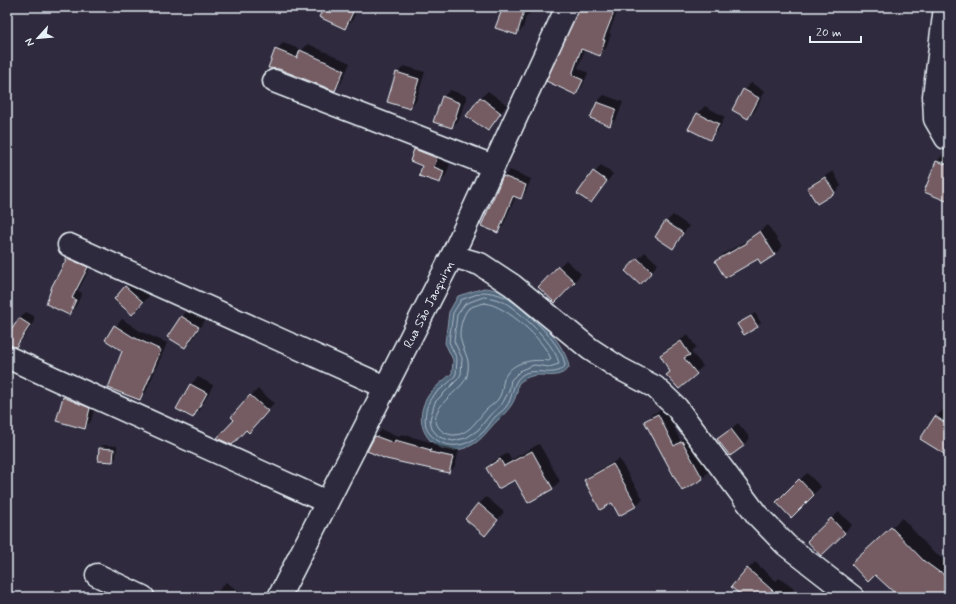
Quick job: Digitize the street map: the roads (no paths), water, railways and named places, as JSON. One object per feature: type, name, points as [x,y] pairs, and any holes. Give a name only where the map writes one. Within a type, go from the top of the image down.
[{"type":"street","name":"Rua São Jaoquim","points":[[279,597],[452,256],[567,7]]},
{"type":"street","points":[[945,7],[934,96],[935,119],[946,138]]},
{"type":"street","points":[[274,81],[493,166]]},
{"type":"street","points":[[68,245],[385,387]]},
{"type":"street","points":[[452,256],[480,264],[512,284],[590,349],[619,368],[655,387],[677,408],[757,515],[786,545],[852,597]]},
{"type":"street","points":[[7,357],[327,502]]},
{"type":"street","points":[[97,575],[143,597]]},
{"type":"water","points":[[484,288],[506,293],[529,309],[556,339],[567,359],[569,368],[563,373],[557,375],[538,375],[525,379],[518,384],[516,395],[509,408],[482,438],[475,444],[458,450],[446,449],[436,445],[429,439],[424,430],[421,419],[423,408],[430,393],[452,373],[453,360],[445,343],[449,312],[458,296]]}]
